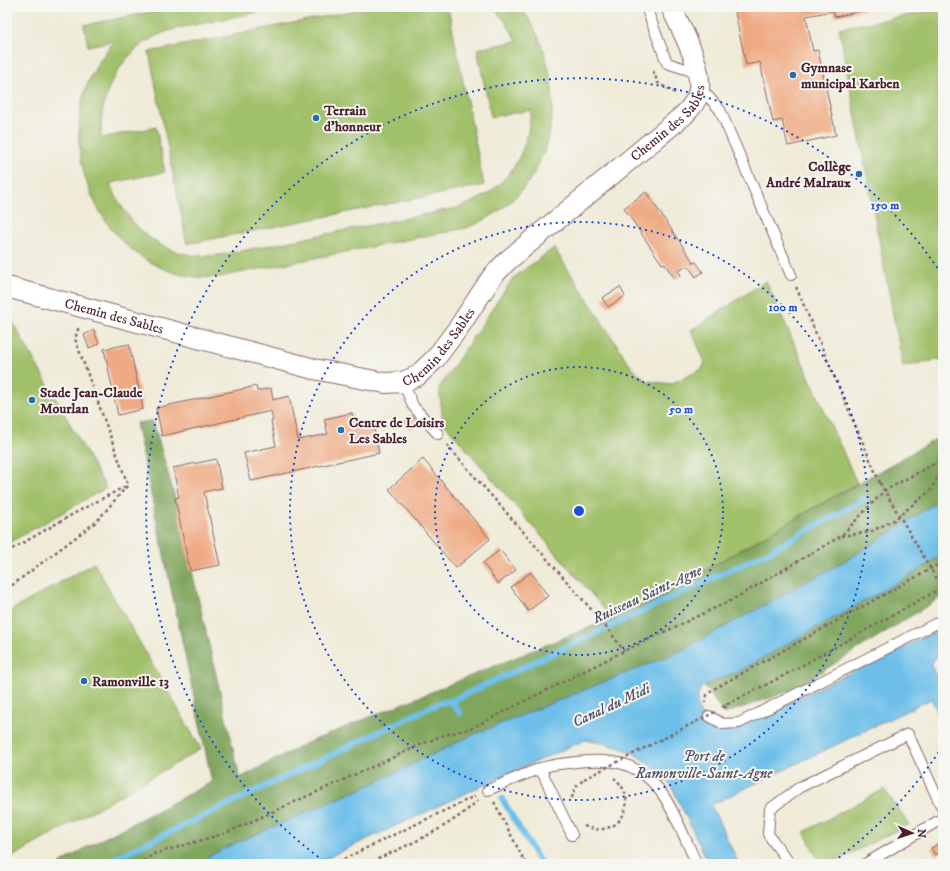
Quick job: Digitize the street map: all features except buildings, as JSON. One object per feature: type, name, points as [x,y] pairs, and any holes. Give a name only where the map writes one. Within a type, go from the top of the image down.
[{"type":"street","name":"Chemin des Sables","points":[[7,287],[90,310],[155,332],[264,360],[320,364],[385,383],[403,382],[417,376],[435,359],[453,329],[492,277],[507,261],[684,114],[694,104],[699,80],[694,61],[672,7]]},
{"type":"lane","points":[[646,7],[667,63],[699,80],[720,110],[791,275]]},
{"type":"lane","points":[[403,382],[413,406],[438,434]]},
{"type":"lane","points":[[709,712],[723,724],[739,723],[943,620]]},
{"type":"lane","points":[[790,864],[768,834],[770,809],[800,787],[908,734],[943,810]]},
{"type":"lane","points":[[488,790],[540,768],[592,760],[606,760],[625,764],[648,777],[668,802],[696,864]]},
{"type":"lane","points":[[540,768],[572,835]]},
{"type":"lane","points":[[865,864],[943,818]]},
{"type":"path","points":[[7,211],[10,217]]},
{"type":"path","points":[[571,803],[575,788],[584,779],[709,712],[727,705],[786,675],[943,589],[880,483],[791,275]]},
{"type":"path","points":[[90,310],[80,322],[75,340],[128,485]]},
{"type":"path","points":[[438,434],[605,625],[624,651]]},
{"type":"path","points":[[138,864],[154,854],[226,832],[438,737],[472,728],[624,651],[732,600],[841,536],[884,491],[943,458]]},
{"type":"path","points":[[841,536],[870,532],[894,520],[931,490],[943,465]]},
{"type":"path","points":[[7,552],[128,485]]},
{"type":"path","points":[[7,588],[96,522],[128,485]]},
{"type":"path","points":[[709,712],[704,702],[707,695],[712,690],[943,562]]},
{"type":"path","points":[[579,823],[594,829],[606,830],[614,826],[622,817],[626,805],[625,795],[620,783],[612,776]]},
{"type":"path","points":[[333,864],[488,790]]},
{"type":"path","points":[[367,864],[442,827],[468,811],[488,790]]},
{"type":"path","points":[[488,790],[526,864]]},
{"type":"green space","points":[[176,7],[284,7],[162,33],[143,44],[131,54],[121,66],[114,78],[103,107],[101,138],[156,127],[165,172],[111,183],[111,186],[130,218],[142,231],[156,242],[171,250],[206,256],[226,254],[452,209],[485,196],[498,186],[509,174],[518,160],[529,128],[531,110],[491,117],[477,49],[517,41],[505,21],[493,7],[521,7],[538,37],[549,69],[553,101],[549,133],[539,163],[522,190],[498,212],[466,228],[219,277],[184,275],[154,264],[127,246],[106,222],[91,193],[81,161],[79,127],[84,94],[96,66],[114,41],[88,46],[84,25]]},
{"type":"green space","name":"Terrain d'honneur","points":[[372,7],[448,7],[484,185],[187,244],[149,52]]},
{"type":"green space","points":[[943,9],[943,359],[903,367],[839,28]]},
{"type":"green space","points":[[554,248],[632,368],[647,381],[671,384],[702,369],[705,362],[691,330],[766,281],[857,483],[646,604],[612,618],[443,422],[439,388],[513,278]]},
{"type":"green space","name":"Stade Jean-Claude Mourlan","points":[[7,312],[106,488],[7,544]]},
{"type":"green space","points":[[153,421],[175,498],[240,778],[307,743],[646,604],[943,435],[943,498],[854,556],[681,651],[468,737],[379,781],[229,846],[195,864],[60,864],[85,848],[212,782],[136,423]]},
{"type":"green space","points":[[943,554],[943,596],[792,690],[724,714],[704,685],[737,672],[911,575]]},
{"type":"green space","name":"Ramonville 13","points":[[94,563],[201,749],[7,860],[7,613]]},
{"type":"green space","points":[[884,789],[909,824],[830,864],[821,864],[804,832]]},
{"type":"water","points":[[943,498],[943,554],[911,575],[737,672],[702,686],[698,695],[697,703],[703,718],[716,727],[734,729],[943,628],[943,657],[936,657],[931,665],[943,692],[943,723],[931,699],[711,805],[739,864],[709,864],[672,787],[658,771],[632,752],[607,744],[585,740],[492,781],[314,864],[195,864],[229,846],[379,781],[468,737],[681,651],[854,556]]},
{"type":"waterway","name":"Ruisseau Saint-Agne","points":[[460,713],[451,701],[768,552],[865,499]]},
{"type":"waterway","points":[[103,864],[439,703],[451,701]]},
{"type":"waterway","points":[[502,799],[541,864]]},
{"type":"place","name":"Gymnase municipal Karben","points":[[793,75]]},
{"type":"place","name":"Terrain d'honneur","points":[[316,118]]},
{"type":"place","name":"Collège André Malraux","points":[[859,174]]},
{"type":"place","name":"Stade Jean-Claude Mourlan","points":[[32,400]]},
{"type":"place","name":"Centre de Loisirs Les Sables","points":[[341,430]]},
{"type":"place","name":"Ramonville 13","points":[[84,681]]},
{"type":"water label","name":"Canal du Midi","points":[[611,705]]},
{"type":"water label","name":"Port de Ramonville-Saint-Agne","points":[[704,764]]}]
